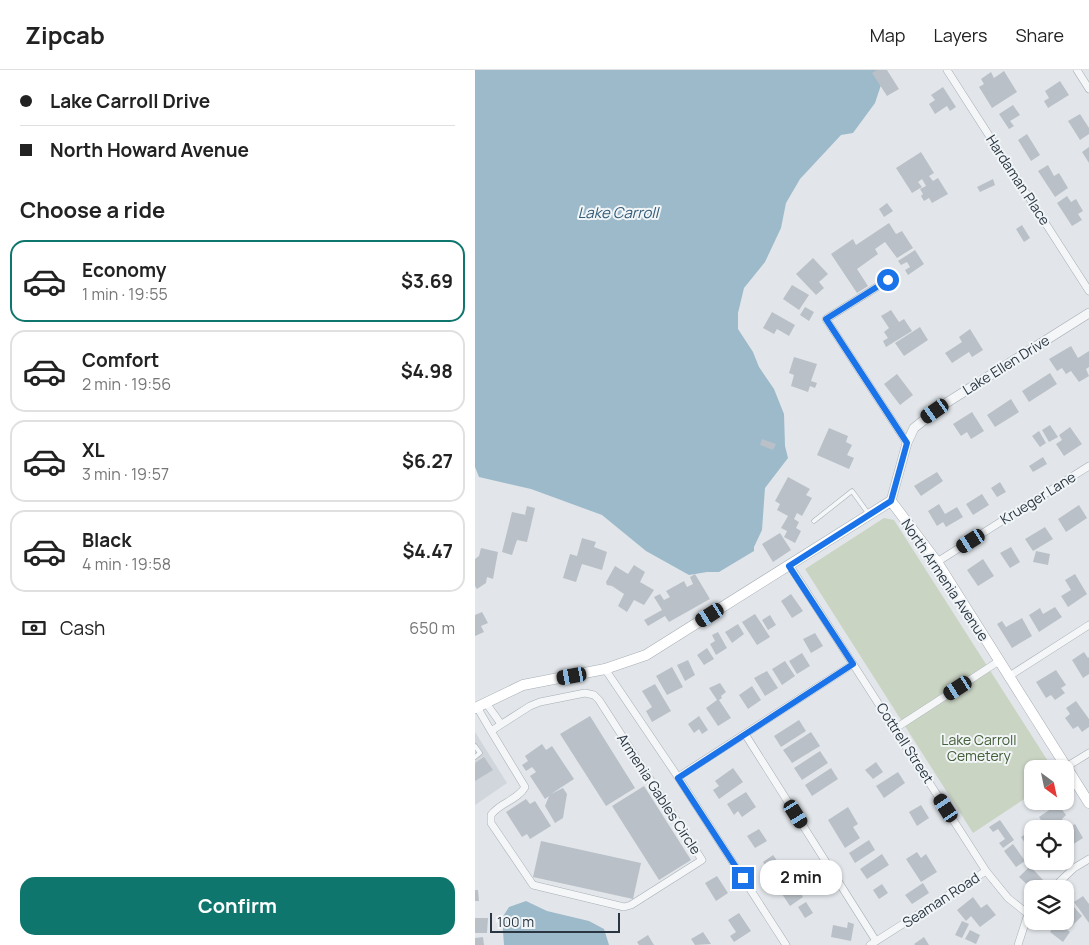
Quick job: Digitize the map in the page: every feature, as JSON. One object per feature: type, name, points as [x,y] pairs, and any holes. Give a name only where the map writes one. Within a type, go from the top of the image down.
[{"type":"main road","points":[[479,706],[523,684],[605,669],[646,655],[891,501]]},
{"type":"main road","name":"North Armenia Avenue","points":[[891,501],[937,562],[1061,760]]},
{"type":"main road","name":"North Armenia Avenue","points":[[1074,780],[1089,803]]},
{"type":"street","name":"Hardaman Place","points":[[947,70],[1089,291]]},
{"type":"street","points":[[1077,70],[1089,89]]},
{"type":"street","points":[[888,280],[826,319],[907,443]]},
{"type":"street","name":"Lake Ellen Drive","points":[[891,501],[907,443],[914,428],[926,417],[1089,313]]},
{"type":"street","name":"Krueger Lane","points":[[937,562],[1089,466]]},
{"type":"street","name":"Cottrell Street","points":[[789,566],[986,871],[1008,898],[1024,908]]},
{"type":"street","points":[[1008,677],[1089,625]]},
{"type":"street","points":[[895,728],[999,661]]},
{"type":"street","points":[[678,778],[853,664]]},
{"type":"street","points":[[605,669],[786,945]]},
{"type":"street","name":"Armenia Gables Circle","points":[[479,706],[491,731],[525,787],[522,792],[495,809],[491,815],[491,822],[533,885],[624,907],[631,905],[702,860],[594,695],[585,693],[540,702],[530,706],[491,731]]},
{"type":"street","points":[[479,706],[501,724]]},
{"type":"street","points":[[745,734],[873,943]]},
{"type":"street","points":[[1074,762],[1089,753]]},
{"type":"street","points":[[1061,880],[1074,868],[1089,859]]},
{"type":"street","name":"Seaman Road","points":[[873,943],[986,871]]},
{"type":"street","points":[[1017,945],[1024,928]]},
{"type":"lane","points":[[814,521],[852,491],[869,515]]},
{"type":"lane","points":[[475,746],[480,753],[475,757]]},
{"type":"shaded area","points":[[475,732],[507,783],[475,805]]},
{"type":"green space","name":"Lake Carroll Cemetery","points":[[884,518],[894,520],[1047,760],[1024,760],[1024,799],[973,833],[805,569]]},
{"type":"water","name":"Lake Carroll","points":[[475,70],[886,70],[875,103],[853,133],[841,135],[800,179],[786,203],[781,228],[765,262],[744,288],[738,313],[738,329],[753,352],[759,367],[774,389],[784,414],[785,446],[788,458],[765,488],[762,530],[754,551],[719,572],[689,575],[646,551],[602,515],[531,489],[479,477],[475,467]]},
{"type":"water","points":[[526,901],[547,911],[589,921],[604,929],[609,945],[504,945],[502,918],[509,907]]},
{"type":"building","points":[[877,70],[887,70],[899,89],[887,96],[872,73]]},
{"type":"building","points":[[1004,71],[1017,92],[992,108],[979,87],[984,84],[981,79],[991,72],[994,78]]},
{"type":"building","points":[[1060,81],[1069,95],[1048,108],[1044,101],[1049,98],[1045,91]]},
{"type":"building","points":[[943,87],[956,107],[950,111],[947,106],[935,114],[929,104],[935,100],[931,95]]},
{"type":"building","points":[[1013,105],[1020,115],[1010,121],[1014,126],[1009,129],[999,114]]},
{"type":"building","points":[[1080,114],[1089,128],[1089,134],[1080,140],[1068,121]]},
{"type":"building","points":[[1027,134],[1040,155],[1031,161],[1018,140]]},
{"type":"building","points":[[1089,147],[1089,163],[1082,152]]},
{"type":"building","points":[[921,152],[934,173],[929,176],[933,181],[938,178],[948,194],[932,203],[929,198],[924,201],[921,196],[923,194],[920,189],[926,186],[922,179],[918,182],[922,187],[912,193],[896,168]]},
{"type":"building","points":[[1048,165],[1054,176],[1059,173],[1068,188],[1055,197],[1038,171]]},
{"type":"building","points":[[993,179],[995,185],[980,192],[977,187]]},
{"type":"building","points":[[1067,196],[1071,202],[1076,199],[1083,211],[1078,214],[1082,220],[1072,226],[1057,203]]},
{"type":"building","points":[[887,203],[893,211],[884,217],[879,209]]},
{"type":"building","points":[[889,223],[896,234],[902,231],[913,248],[897,258],[885,242],[875,249],[878,254],[857,269],[868,286],[857,293],[831,254],[853,239],[856,245]]},
{"type":"building","points":[[1022,225],[1030,238],[1024,242],[1016,229]]},
{"type":"building","points":[[915,250],[924,264],[908,275],[905,270],[910,267],[907,262],[901,265],[898,261]]},
{"type":"building","points":[[813,258],[828,274],[819,282],[824,288],[816,295],[796,274]]},
{"type":"building","points":[[792,285],[809,295],[799,310],[783,299]]},
{"type":"building","points":[[805,307],[814,312],[809,321],[800,315]]},
{"type":"building","points":[[891,310],[899,322],[904,319],[912,331],[886,347],[883,341],[888,338],[884,332],[889,328],[881,316]]},
{"type":"building","points":[[772,312],[795,325],[789,336],[777,329],[774,334],[763,328]]},
{"type":"building","points":[[920,327],[928,340],[904,356],[895,343]]},
{"type":"building","points":[[970,329],[983,350],[972,357],[969,352],[952,363],[945,353],[962,342],[959,337]]},
{"type":"building","points":[[1071,346],[1078,358],[1089,351],[1089,367],[1086,369],[1089,376],[1079,382],[1071,371],[1066,374],[1062,368],[1057,371],[1049,359]]},
{"type":"building","points":[[794,357],[817,364],[811,381],[817,383],[815,388],[810,386],[808,392],[791,386],[794,375],[789,373]]},
{"type":"building","points":[[1050,373],[1057,384],[1029,402],[1022,391]]},
{"type":"building","points":[[897,374],[913,395],[900,405],[884,384]]},
{"type":"building","points":[[1011,399],[1019,412],[995,427],[987,415]]},
{"type":"building","points":[[972,412],[984,431],[971,439],[967,432],[961,436],[953,424]]},
{"type":"building","points":[[1050,425],[1058,437],[1049,442],[1042,430]]},
{"type":"building","points":[[1070,427],[1082,444],[1064,456],[1056,444],[1062,440],[1059,435]]},
{"type":"building","points":[[829,428],[848,436],[846,442],[852,445],[847,455],[854,458],[849,469],[817,455]]},
{"type":"building","points":[[1039,431],[1046,443],[1040,447],[1032,436]]},
{"type":"building","points":[[762,439],[776,444],[773,450],[760,445]]},
{"type":"building","points":[[1043,457],[1047,464],[1033,472],[1029,466]]},
{"type":"building","points":[[937,472],[943,481],[921,496],[914,486]]},
{"type":"building","points":[[788,477],[810,489],[806,495],[812,498],[802,516],[797,513],[794,519],[799,522],[796,528],[801,531],[795,543],[784,537],[787,531],[781,528],[788,516],[777,510],[780,504],[775,501]]},
{"type":"building","points":[[1000,482],[1006,492],[997,497],[991,488]]},
{"type":"building","points":[[982,494],[989,505],[973,515],[966,504]]},
{"type":"building","points":[[939,504],[945,514],[957,507],[963,517],[946,527],[943,522],[937,526],[928,511]]},
{"type":"building","points":[[1079,505],[1087,518],[1066,532],[1058,519]]},
{"type":"building","points":[[527,506],[535,508],[527,542],[517,540],[512,555],[502,552],[512,512],[526,515]]},
{"type":"building","points":[[1045,527],[1053,539],[1033,551],[1025,539]]},
{"type":"building","points":[[780,533],[791,550],[773,562],[762,544]]},
{"type":"building","points":[[582,538],[596,542],[594,547],[607,552],[602,570],[582,564],[576,582],[563,578],[570,554],[577,556]]},
{"type":"building","points":[[1011,547],[1020,562],[1010,568],[1000,553]]},
{"type":"building","points":[[481,548],[498,552],[493,579],[487,577],[486,583],[477,589],[475,586],[475,559],[479,556]]},
{"type":"building","points":[[1036,551],[1050,554],[1048,565],[1033,562]]},
{"type":"building","points":[[983,559],[994,576],[978,586],[967,570]]},
{"type":"building","points":[[634,565],[645,572],[640,582],[654,590],[644,605],[634,600],[627,612],[618,606],[624,594],[607,585],[606,582],[615,566],[628,574]]},
{"type":"building","points":[[695,574],[710,599],[669,622],[665,616],[648,626],[644,620],[662,610],[654,597],[660,594],[664,600],[670,597],[666,591],[684,581],[687,587],[693,584],[690,577]]},
{"type":"building","points":[[1075,574],[1087,594],[1068,607],[1061,596],[1071,590],[1065,580]]},
{"type":"building","points":[[791,594],[803,611],[792,618],[781,601]]},
{"type":"building","points":[[1055,607],[1062,617],[1039,632],[1029,615],[1040,608],[1043,614]]},
{"type":"building","points":[[482,612],[488,623],[481,626],[484,632],[475,636],[475,615]]},
{"type":"building","points":[[755,614],[770,637],[757,645],[742,622]]},
{"type":"building","points":[[770,615],[776,625],[768,630],[762,620]]},
{"type":"building","points":[[1022,618],[1032,636],[1012,648],[997,624],[1002,621],[1006,627]]},
{"type":"building","points":[[738,624],[744,634],[732,643],[725,632]]},
{"type":"building","points":[[718,632],[727,648],[716,655],[710,644],[715,641],[712,635]]},
{"type":"building","points":[[815,633],[823,646],[811,653],[803,639]]},
{"type":"building","points":[[707,648],[714,659],[704,665],[697,655]]},
{"type":"building","points":[[1084,652],[1089,657],[1089,674],[1083,678],[1072,660]]},
{"type":"building","points":[[802,653],[810,666],[797,674],[789,661]]},
{"type":"building","points":[[688,660],[695,675],[685,681],[677,665]]},
{"type":"building","points":[[785,661],[795,676],[782,685],[772,669]]},
{"type":"building","points":[[672,667],[683,687],[667,695],[656,676]]},
{"type":"building","points":[[1056,670],[1066,685],[1061,688],[1065,693],[1055,700],[1051,695],[1046,698],[1036,682]]},
{"type":"building","points":[[767,671],[778,688],[765,696],[754,678]]},
{"type":"building","points":[[720,683],[726,692],[719,700],[731,718],[718,726],[706,708],[717,700],[709,688]]},
{"type":"building","points":[[655,684],[671,711],[652,722],[646,711],[652,707],[642,691]]},
{"type":"building","points":[[752,686],[761,700],[748,709],[739,695]]},
{"type":"building","points":[[1076,701],[1089,719],[1089,727],[1082,732],[1078,726],[1073,729],[1065,718],[1070,714],[1066,708]]},
{"type":"building","points":[[590,716],[635,788],[606,806],[560,734]]},
{"type":"building","points":[[699,716],[708,730],[702,734],[699,729],[694,733],[688,724]]},
{"type":"building","points":[[799,720],[806,731],[781,747],[774,736]]},
{"type":"building","points":[[811,732],[820,746],[792,763],[783,750]]},
{"type":"building","points":[[542,744],[546,750],[552,746],[574,779],[551,794],[563,788],[567,794],[563,818],[555,823],[545,806],[549,796],[545,799],[530,776],[536,772],[532,767],[526,771],[522,765],[528,761],[525,756]]},
{"type":"building","points":[[820,751],[828,763],[802,780],[794,768]]},
{"type":"building","points":[[484,757],[493,770],[475,781],[475,763]]},
{"type":"building","points":[[876,762],[883,772],[873,779],[865,770]]},
{"type":"building","points":[[733,768],[743,782],[719,799],[713,790],[719,786],[715,781]]},
{"type":"building","points":[[831,768],[838,779],[812,796],[805,785]]},
{"type":"building","points":[[898,772],[905,783],[884,798],[876,786]]},
{"type":"building","points":[[644,786],[691,860],[659,880],[612,806]]},
{"type":"building","points":[[746,792],[756,807],[742,817],[738,811],[734,815],[727,804]]},
{"type":"building","points":[[526,799],[530,804],[535,801],[551,826],[530,839],[527,834],[522,837],[506,812]]},
{"type":"building","points":[[921,805],[929,818],[917,826],[909,812]]},
{"type":"building","points":[[848,807],[858,824],[853,827],[860,838],[845,848],[828,820]]},
{"type":"building","points":[[1049,810],[1062,810],[1066,815],[1063,820],[1041,820],[1039,817]]},
{"type":"building","points":[[1000,820],[1014,840],[1003,848],[999,843],[1005,839],[998,829],[993,832],[989,827]]},
{"type":"building","points":[[1074,825],[1083,838],[1074,844]]},
{"type":"building","points":[[759,829],[767,841],[755,848],[747,836]]},
{"type":"building","points":[[869,840],[875,850],[855,863],[849,853]]},
{"type":"building","points":[[541,841],[641,863],[633,899],[533,877]]},
{"type":"building","points":[[1013,844],[1024,862],[1016,867],[1004,851]]},
{"type":"building","points":[[917,852],[921,858],[926,854],[937,872],[921,882],[906,859]]},
{"type":"building","points":[[882,854],[889,865],[867,879],[860,869]]},
{"type":"building","points":[[773,855],[786,873],[776,880],[763,862]]},
{"type":"building","points":[[1026,870],[1034,870],[1043,880],[1024,880],[1024,882],[1019,877]]},
{"type":"building","points":[[717,876],[728,893],[716,901],[705,883]]},
{"type":"building","points":[[791,879],[803,897],[790,906],[778,888]]},
{"type":"building","points":[[923,883],[929,893],[912,904],[905,895]]},
{"type":"building","points":[[882,884],[888,893],[879,899],[873,890]]},
{"type":"building","points":[[475,890],[478,890],[479,901],[475,901]]},
{"type":"building","points":[[1083,896],[1089,904],[1089,923],[1074,902]]},
{"type":"building","points":[[973,897],[981,908],[987,904],[996,915],[980,927],[971,916],[966,921],[957,910]]},
{"type":"building","points":[[806,902],[813,913],[805,918],[798,907]]},
{"type":"building","points":[[1074,907],[1082,916],[1074,924]]},
{"type":"building","points":[[739,913],[751,931],[734,942],[730,936],[736,932],[728,920]]},
{"type":"building","points":[[475,918],[488,918],[487,933],[475,933]]},
{"type":"building","points":[[962,921],[969,924],[962,938],[955,935]]},
{"type":"building","points":[[848,922],[854,924],[851,941],[831,937],[833,925],[847,928]]},
{"type":"building","points":[[970,930],[980,935],[976,944],[965,939]]},
{"type":"building","points":[[1051,930],[1067,930],[1070,932],[1063,942],[1050,932]]},
{"type":"building","points":[[703,932],[711,944],[695,945],[691,939]]},
{"type":"building","points":[[648,935],[654,945],[639,945],[637,942]]},
{"type":"building","points":[[483,937],[484,945],[475,945],[475,938]]},
{"type":"building","points":[[924,937],[929,945],[914,944]]},
{"type":"route","points":[[743,878],[678,778],[853,664],[789,566],[891,501],[907,443],[826,319],[888,280]]}]
